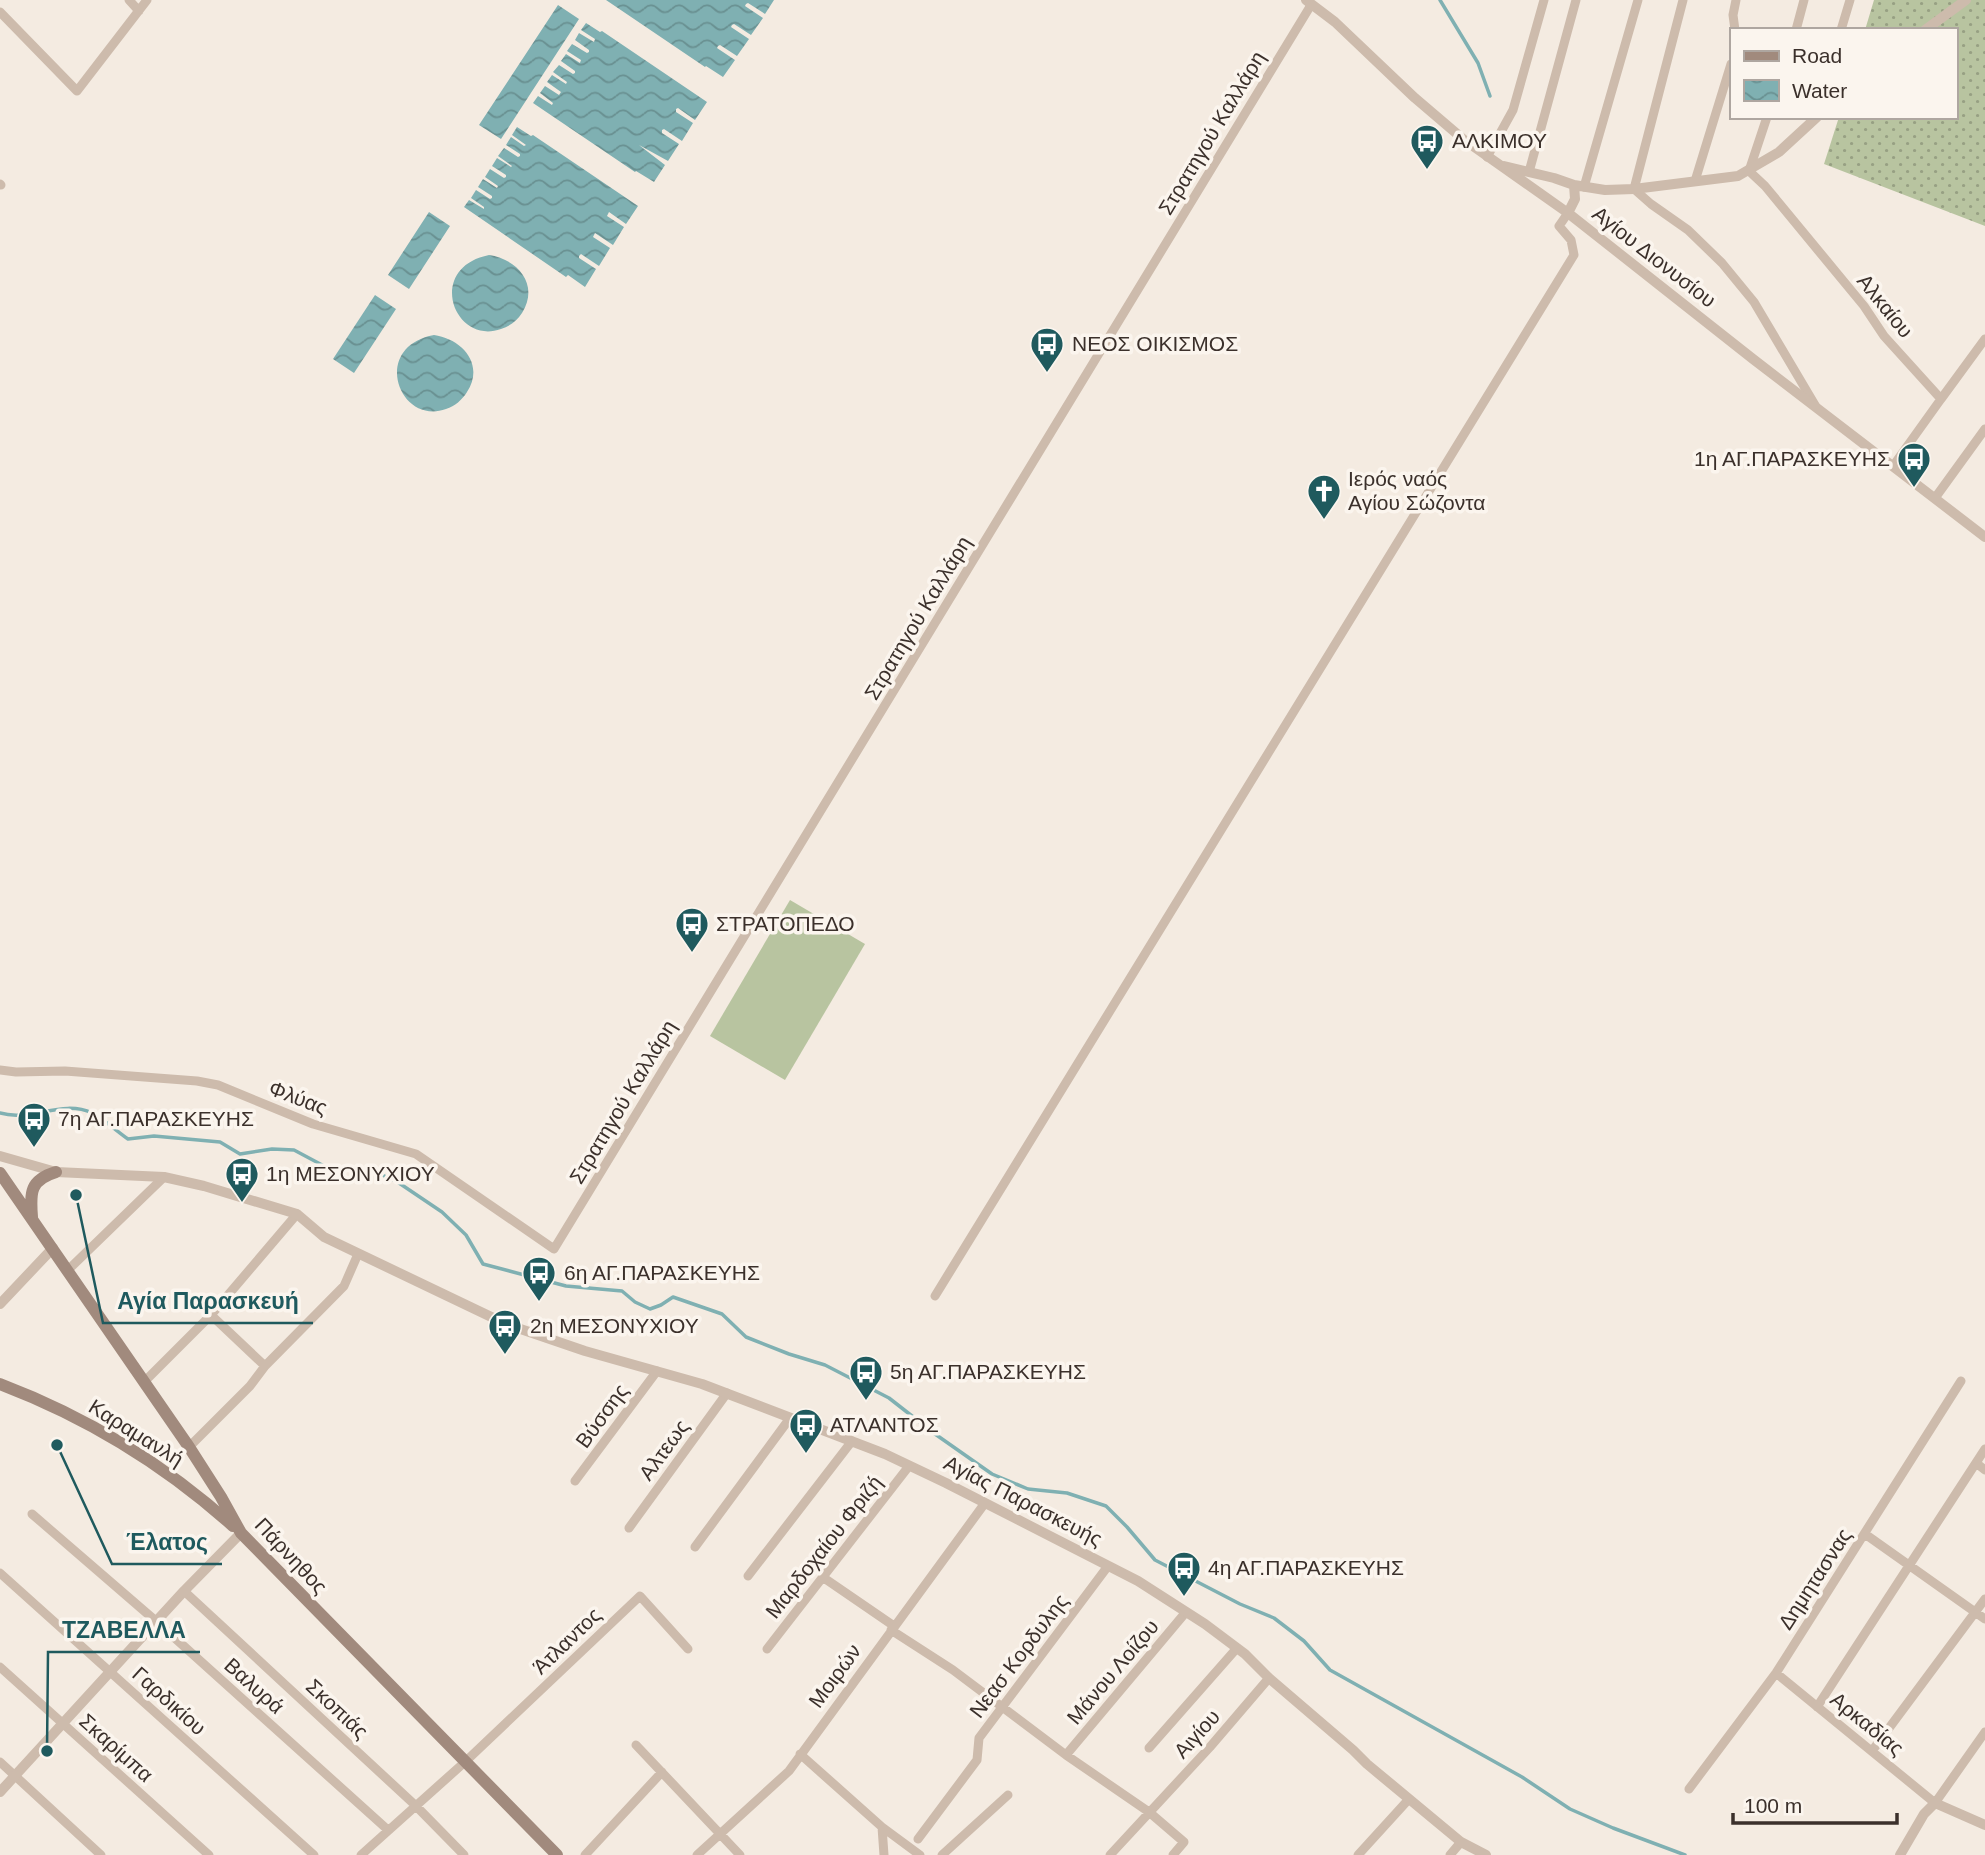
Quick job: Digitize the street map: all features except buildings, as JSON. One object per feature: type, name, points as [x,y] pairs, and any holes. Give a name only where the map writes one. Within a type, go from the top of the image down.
[{"type":"main road","points":[[32,1217],[30,1196],[34,1184],[43,1176],[56,1172]]},
{"type":"main road","name":"Πάρνηθος","points":[[0,1173],[189,1447],[241,1533],[466,1761],[552,1853]]},
{"type":"main road","name":"Καραμανλή","points":[[0,1384],[76,1418],[141,1454],[196,1494],[241,1533]]},
{"type":"street","points":[[129,0],[139,11]]},
{"type":"street","points":[[0,12],[77,90],[147,0]]},
{"type":"street","points":[[1488,157],[1513,110],[1544,0]]},
{"type":"street","points":[[1529,172],[1576,0]]},
{"type":"street","points":[[935,1296],[1574,255],[1571,240],[1559,226],[1575,199],[1638,0]]},
{"type":"street","points":[[1634,190],[1683,0]]},
{"type":"street","points":[[1735,28],[1733,15],[1736,0]]},
{"type":"street","points":[[1797,28],[1804,0]]},
{"type":"street","points":[[1842,28],[1850,0]]},
{"type":"street","points":[[1929,28],[1966,0]]},
{"type":"street","name":"Αγίου Διονυσίου","points":[[1309,2],[1335,22],[1415,98],[1463,139],[1568,213],[1985,537]]},
{"type":"street","name":"Στρατηγού Καλλάρη","points":[[554,1249],[1309,2]]},
{"type":"street","points":[[1695,181],[1730,67]]},
{"type":"street","points":[[1749,171],[1766,119]]},
{"type":"street","points":[[1498,164],[1579,186],[1605,190],[1634,190],[1738,176],[1779,152],[1815,119]]},
{"type":"street","name":"Αλκαίου","points":[[1749,171],[1765,186],[1864,306],[1884,336],[1941,399]]},
{"type":"street","points":[[1634,190],[1688,230],[1722,263],[1754,302],[1816,408]]},
{"type":"street","points":[[1894,466],[1985,339]]},
{"type":"street","points":[[1935,498],[1985,429]]},
{"type":"street","name":"Φλύας","points":[[0,1070],[16,1073],[78,1072],[218,1085],[313,1124],[416,1154],[554,1249]]},
{"type":"street","name":"Αγίας Παρασκευής","points":[[0,1156],[56,1172],[164,1177],[297,1214],[324,1237],[506,1324],[585,1351],[702,1384],[852,1441],[909,1466],[1138,1581],[1186,1612],[1237,1648],[1461,1842],[1486,1855]]},
{"type":"street","points":[[68,1270],[164,1177]]},
{"type":"street","points":[[144,1382],[211,1315],[297,1214]]},
{"type":"street","points":[[2,1297],[53,1248]]},
{"type":"street","points":[[189,1447],[344,1286],[358,1254]]},
{"type":"street","points":[[211,1315],[265,1366]]},
{"type":"street","name":"Βύσσης","points":[[575,1481],[657,1371]]},
{"type":"street","name":"Δημητασνας","points":[[1689,1789],[1776,1673],[1961,1381]]},
{"type":"street","name":"Αλτεως","points":[[629,1528],[727,1394]]},
{"type":"street","points":[[695,1547],[790,1418]]},
{"type":"street","points":[[748,1576],[852,1441]]},
{"type":"street","points":[[1817,1707],[1985,1449]]},
{"type":"street","points":[[1976,1463],[1985,1470]]},
{"type":"street","name":"Μαρδοχαίου Φριζή","points":[[767,1649],[909,1466]]},
{"type":"street","name":"Μοιρών","points":[[697,1855],[789,1771],[985,1503]]},
{"type":"street","name":"Βαλυρά","points":[[32,1514],[157,1622],[388,1830]]},
{"type":"street","points":[[0,1792],[184,1591],[241,1533]]},
{"type":"street","points":[[1865,1534],[1985,1619]]},
{"type":"street","name":"Νεασ Κορδυλης","points":[[918,1839],[977,1760],[979,1738],[1108,1566]]},
{"type":"street","name":"Γαρδικίου","points":[[0,1573],[314,1855]]},
{"type":"street","points":[[824,1578],[1066,1755],[1149,1812],[1184,1842],[1173,1855]]},
{"type":"street","name":"Σκοπιάς","points":[[184,1591],[415,1805],[464,1855]]},
{"type":"street","name":"Άτλαντος","points":[[466,1761],[640,1596],[688,1649]]},
{"type":"street","points":[[1871,1751],[1985,1599]]},
{"type":"street","name":"Μάνου Λοίζου","points":[[1066,1755],[1186,1612]]},
{"type":"street","points":[[1149,1748],[1237,1648]]},
{"type":"street","name":"Σκαρίμπα","points":[[0,1667],[209,1855]]},
{"type":"street","name":"Αρκαδίας","points":[[1776,1673],[1935,1803]]},
{"type":"street","name":"Αιγίου","points":[[1110,1855],[1210,1747],[1269,1678]]},
{"type":"street","points":[[1900,1855],[1924,1814],[1935,1803],[1985,1732]]},
{"type":"street","points":[[636,1745],[740,1855]]},
{"type":"street","points":[[800,1754],[883,1827],[920,1855]]},
{"type":"street","points":[[361,1855],[466,1761]]},
{"type":"street","points":[[0,1762],[101,1855]]},
{"type":"street","points":[[585,1855],[662,1772]]},
{"type":"street","points":[[942,1855],[1008,1796]]},
{"type":"street","points":[[1358,1855],[1409,1799]]},
{"type":"street","points":[[1935,1803],[1952,1808],[1985,1825]]},
{"type":"street","points":[[883,1827],[884,1855]]},
{"type":"street","points":[[1450,1855],[1461,1842]]},
{"type":"green space","points":[[1874,0],[1985,0],[1985,226],[1824,164],[1838,119],[1957,119],[1957,28],[1866,28]]},
{"type":"green space","points":[[790,900],[865,944],[785,1080],[710,1036]]},
{"type":"water","points":[[606,0],[774,0],[765,14],[746,4],[745,6],[763,18],[751,35],[732,25],[731,27],[749,39],[737,56],[718,46],[717,48],[735,60],[723,77]]},
{"type":"water","points":[[558,5],[579,19],[501,139],[479,125]]},
{"type":"water","points":[[586,23],[707,102],[695,120],[676,109],[676,112],[693,123],[682,141],[662,130],[662,133],[679,144],[668,161],[639,145],[665,165],[654,182],[533,103],[538,96],[552,105],[553,103],[540,93],[545,86],[559,95],[561,92],[547,82],[552,75],[566,84],[567,82],[553,72],[559,65],[575,73],[561,61],[566,54],[580,63],[581,60],[567,51],[572,44],[589,52],[575,40],[579,33],[594,42],[595,39],[581,30]]},
{"type":"water","points":[[517,127],[638,206],[626,224],[609,212],[607,216],[624,227],[613,245],[595,233],[593,237],[610,248],[599,266],[581,254],[579,256],[596,269],[585,287],[568,275],[566,277],[464,207],[469,200],[484,209],[471,198],[476,190],[492,198],[478,187],[483,179],[497,188],[498,186],[485,177],[490,169],[506,177],[492,166],[497,158],[512,166],[498,156],[504,148],[520,156],[506,145],[511,137],[526,145],[512,135]]},
{"type":"water","points":[[429,212],[450,226],[409,289],[388,275]]},
{"type":"water","points":[[489,255],[499,257],[516,267],[527,283],[528,292],[527,302],[516,321],[501,329],[484,331],[470,326],[460,316],[453,303],[452,289],[457,274],[469,263]]},
{"type":"water","points":[[375,295],[396,309],[354,373],[333,359]]},
{"type":"water","points":[[434,335],[444,337],[461,347],[468,354],[473,372],[472,382],[463,398],[446,409],[429,411],[415,406],[405,396],[398,383],[397,368],[402,354],[414,342]]},
{"type":"waterway","points":[[1440,0],[1478,63],[1490,96]]},
{"type":"waterway","points":[[0,1113],[23,1115],[58,1109],[81,1109],[96,1115],[128,1139],[154,1136],[220,1142],[240,1154],[272,1149],[294,1150],[324,1166],[375,1172],[396,1181],[442,1212],[466,1235],[483,1264],[566,1286],[622,1291],[635,1302],[650,1309],[673,1297],[722,1314],[746,1337],[825,1365],[889,1398],[992,1474],[1028,1489],[1067,1493],[1106,1506],[1155,1560],[1240,1604],[1274,1618],[1304,1641],[1330,1670],[1522,1777],[1570,1809],[1685,1855]]},
{"type":"place","name":"ΑΛΚΙΜΟΥ","points":[[1427,171]]},
{"type":"place","name":"ΝΕΟΣ ΟΙΚΙΣΜΟΣ","points":[[1047,374]]},
{"type":"place","name":"1η ΑΓ.ΠΑΡΑΣΚΕΥΗΣ","points":[[1914,489]]},
{"type":"place","name":"Ιερός ναός Αγίου Σώζοντα","points":[[1324,521]]},
{"type":"place","name":"ΣΤΡΑΤΟΠΕΔΟ","points":[[692,954]]},
{"type":"place","name":"7η ΑΓ.ΠΑΡΑΣΚΕΥΗΣ","points":[[34,1149]]},
{"type":"place","name":"Αγία Παρασκευή","points":[[76,1195]]},
{"type":"place","name":"1η ΜΕΣΟΝΥΧΙΟΥ","points":[[242,1204]]},
{"type":"place","name":"6η ΑΓ.ΠΑΡΑΣΚΕΥΗΣ","points":[[539,1303]]},
{"type":"place","name":"2η ΜΕΣΟΝΥΧΙΟΥ","points":[[505,1356]]},
{"type":"place","name":"5η ΑΓ.ΠΑΡΑΣΚΕΥΗΣ","points":[[866,1402]]},
{"type":"place","name":"Έλατος","points":[[57,1445]]},
{"type":"place","name":"ΑΤΛΑΝΤΟΣ","points":[[806,1455]]},
{"type":"place","name":"4η ΑΓ.ΠΑΡΑΣΚΕΥΗΣ","points":[[1184,1598]]},
{"type":"place","name":"ΤΖΑΒΕΛΛΑ","points":[[47,1751]]}]
